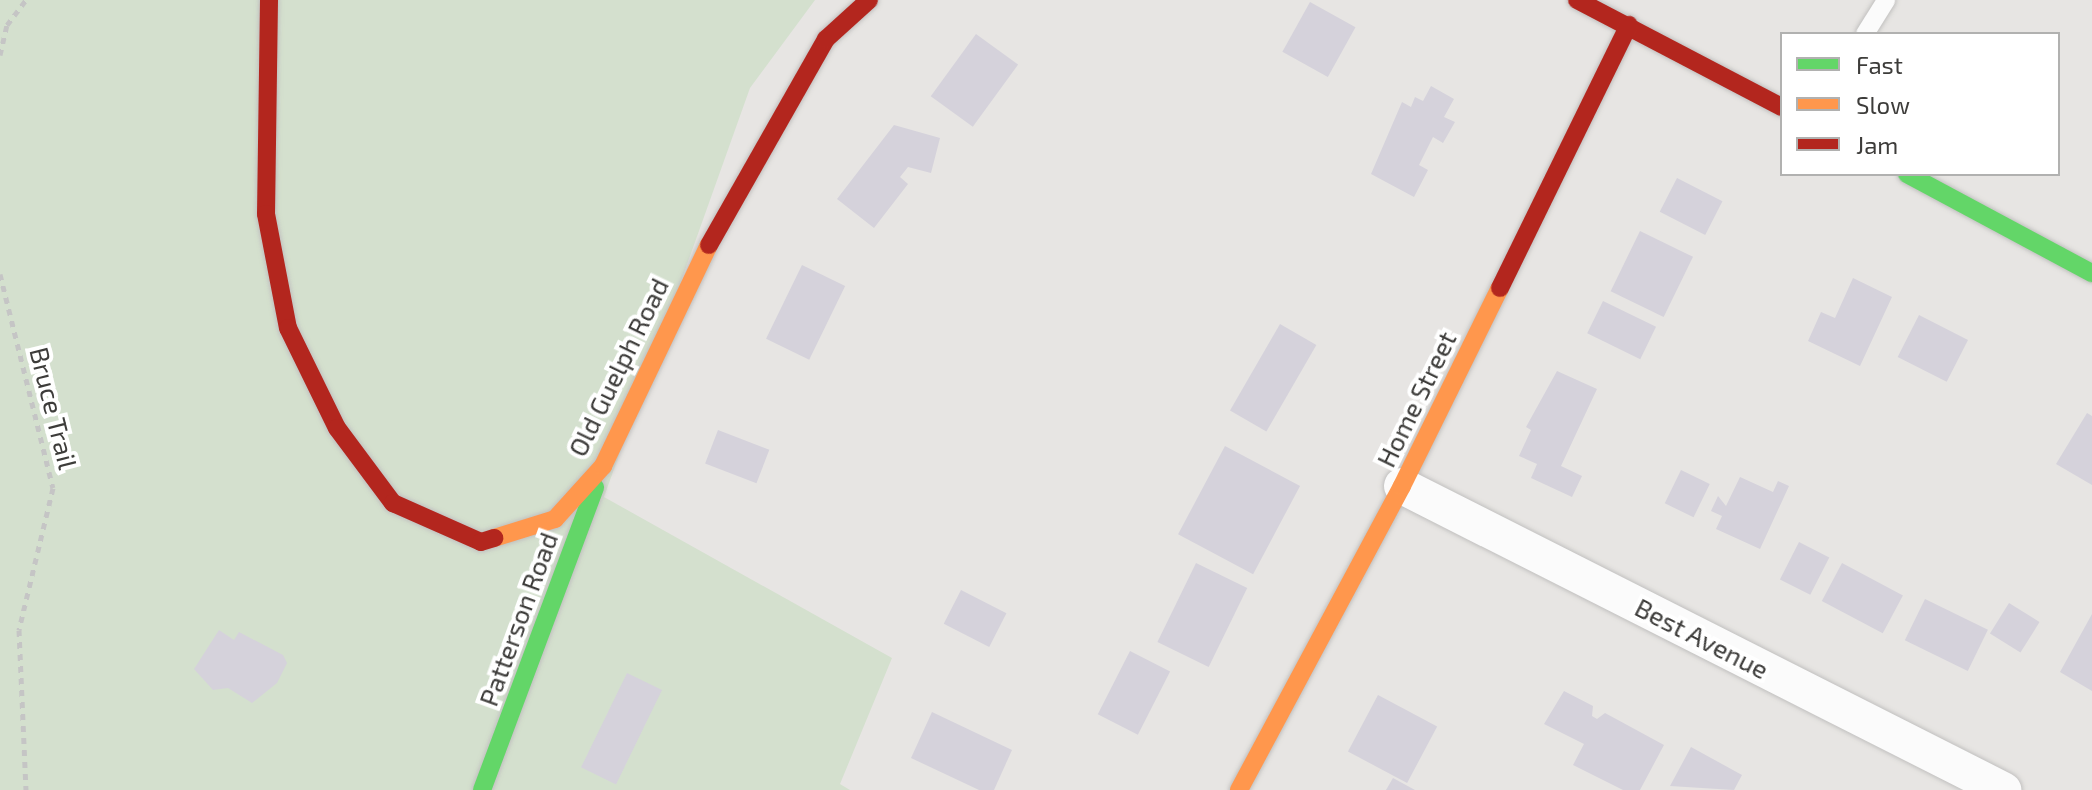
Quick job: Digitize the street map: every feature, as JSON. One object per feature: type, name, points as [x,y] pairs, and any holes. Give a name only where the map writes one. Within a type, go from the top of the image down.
[{"type":"street","name":"Old Guelph Road","points":[[269,0],[266,214],[288,328],[337,428],[393,503],[481,542],[555,519],[603,466],[678,303],[755,161],[826,39],[869,0]]},
{"type":"street","points":[[1577,0],[1780,106]]},
{"type":"street","name":"Home Street","points":[[1239,790],[1402,486],[1629,25]]},
{"type":"street","points":[[1911,176],[2092,273]]},
{"type":"street","name":"Patterson Road","points":[[482,790],[603,466]]},
{"type":"street","name":"Best Avenue","points":[[1402,486],[2003,790]]},
{"type":"lane","points":[[1866,32],[1886,0]]},
{"type":"path","points":[[0,55],[7,25],[26,0]]},
{"type":"path","name":"Bruce Trail","points":[[0,274],[53,488],[19,630],[26,790]]},
{"type":"green space","points":[[0,0],[815,0],[750,88],[604,497],[892,658],[840,784],[850,790],[0,790]]},
{"type":"building","points":[[1310,2],[1355,27],[1328,77],[1282,52]]},
{"type":"building","points":[[976,34],[1018,65],[973,127],[931,96]]},
{"type":"building","points":[[1431,86],[1454,99],[1444,117],[1455,122],[1443,143],[1433,137],[1419,165],[1428,170],[1414,197],[1371,174],[1402,102],[1411,107],[1415,97],[1423,101]]},
{"type":"building","points":[[894,125],[940,138],[931,173],[908,167],[900,177],[908,184],[874,228],[837,199]]},
{"type":"building","points":[[1677,178],[1722,201],[1705,235],[1660,212]]},
{"type":"building","points":[[1640,231],[1693,257],[1664,317],[1611,291]]},
{"type":"building","points":[[802,265],[845,286],[809,360],[766,339]]},
{"type":"building","points":[[1853,278],[1892,297],[1860,366],[1808,341],[1821,312],[1835,318]]},
{"type":"building","points":[[1603,301],[1656,327],[1640,359],[1587,333]]},
{"type":"building","points":[[1919,315],[1968,340],[1947,382],[1898,357]]},
{"type":"building","points":[[1280,324],[1316,345],[1266,432],[1230,411]]},
{"type":"building","points":[[1557,371],[1597,389],[1561,466],[1582,476],[1572,497],[1531,478],[1537,464],[1519,456],[1531,430],[1526,427]]},
{"type":"building","points":[[2087,413],[2092,416],[2092,485],[2056,464]]},
{"type":"building","points":[[718,430],[769,450],[756,483],[705,464]]},
{"type":"building","points":[[1225,446],[1300,486],[1253,574],[1178,534]]},
{"type":"building","points":[[1681,470],[1710,484],[1694,517],[1665,503]]},
{"type":"building","points":[[1740,477],[1773,492],[1778,481],[1789,486],[1760,549],[1716,529],[1722,516],[1711,511],[1718,496],[1726,506]]},
{"type":"building","points":[[1799,542],[1829,557],[1810,595],[1780,579]]},
{"type":"building","points":[[1196,563],[1247,588],[1209,667],[1157,642]]},
{"type":"building","points":[[1842,563],[1903,595],[1883,633],[1822,601]]},
{"type":"building","points":[[961,590],[1006,613],[989,647],[944,624]]},
{"type":"building","points":[[1925,599],[1988,630],[1968,671],[1905,640]]},
{"type":"building","points":[[2009,603],[2040,622],[2020,653],[1990,634]]},
{"type":"building","points":[[2092,614],[2092,691],[2060,672]]},
{"type":"building","points":[[219,630],[234,640],[239,632],[283,655],[287,663],[277,683],[252,703],[228,688],[213,690],[194,669]]},
{"type":"building","points":[[1130,651],[1170,671],[1138,735],[1098,714]]},
{"type":"building","points":[[627,673],[662,690],[616,784],[581,767]]},
{"type":"building","points":[[1564,691],[1593,706],[1592,716],[1597,719],[1605,713],[1664,745],[1640,790],[1623,790],[1573,765],[1584,744],[1544,724]]},
{"type":"building","points":[[1378,695],[1437,726],[1407,783],[1348,752]]},
{"type":"building","points":[[932,712],[1012,750],[994,790],[979,790],[911,758]]},
{"type":"building","points":[[1691,747],[1742,775],[1734,790],[1670,786]]},
{"type":"building","points":[[1393,778],[1415,790],[1386,790]]},
{"type":"traffic: fast","points":[[1911,176],[2092,273]]},
{"type":"traffic: fast","points":[[482,790],[595,487]]},
{"type":"traffic: slow","points":[[494,538],[555,519],[603,466],[709,245]]},
{"type":"traffic: slow","points":[[1239,790],[1402,486],[1500,288]]},
{"type":"traffic: jam","points":[[269,0],[266,214],[288,328],[337,428],[393,503],[481,542],[494,538]]},
{"type":"traffic: jam","points":[[709,245],[826,39],[869,0]]},
{"type":"traffic: jam","points":[[1577,0],[1780,106]]},
{"type":"traffic: jam","points":[[1500,288],[1629,25]]}]
